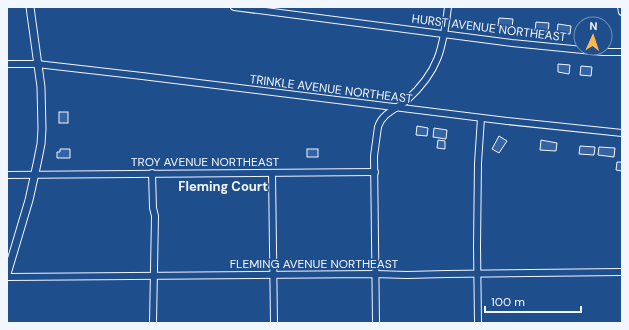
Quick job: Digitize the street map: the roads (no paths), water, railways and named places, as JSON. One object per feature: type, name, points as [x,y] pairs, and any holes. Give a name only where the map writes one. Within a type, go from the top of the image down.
[{"type":"street","points":[[7,274],[27,206],[41,144],[41,87],[30,7]]},
{"type":"street","name":"HURST AVENUE NORTHEAST","points":[[234,7],[512,43],[603,52],[622,52]]},
{"type":"street","points":[[376,323],[375,143],[379,122],[384,115],[410,97],[429,76],[438,58],[442,45],[448,7]]},
{"type":"street","points":[[621,7],[622,12]]},
{"type":"street","name":"TRINKLE AVENUE NORTHEAST","points":[[7,64],[37,64],[150,76],[396,108],[622,133]]},
{"type":"street","points":[[478,323],[478,163],[481,118]]},
{"type":"street","points":[[272,172],[274,323]]},
{"type":"street","name":"TROY AVENUE NORTHEAST","points":[[7,175],[375,172]]},
{"type":"street","points":[[152,174],[155,223],[153,276],[154,323]]},
{"type":"street","name":"FLEMING AVENUE NORTHEAST","points":[[7,277],[407,275],[622,272]]},
{"type":"district","name":"Fleming Court","points":[[223,186]]}]
